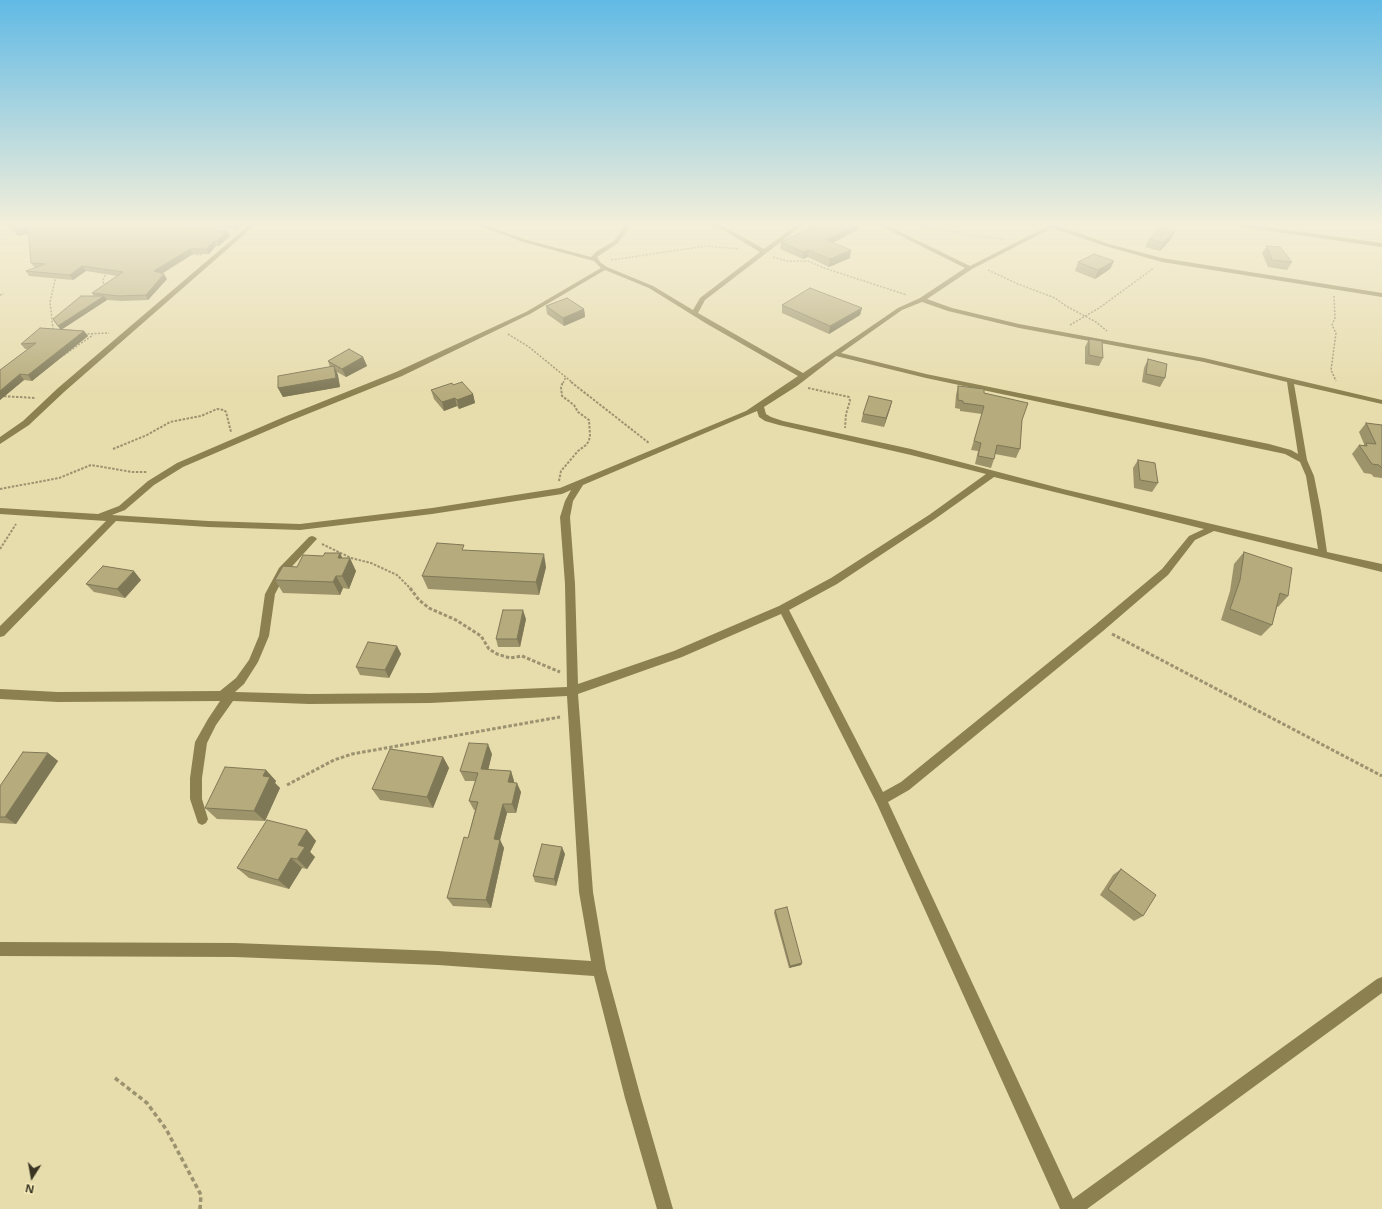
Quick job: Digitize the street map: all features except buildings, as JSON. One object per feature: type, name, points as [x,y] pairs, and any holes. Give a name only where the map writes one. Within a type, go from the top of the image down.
[{"type":"street","points":[[0,441],[26,423],[125,334],[187,281]]},
{"type":"street","points":[[99,517],[122,508],[151,483],[180,465],[399,374],[528,313],[582,281]]},
{"type":"street","points":[[637,281],[651,287],[709,323],[803,376]]},
{"type":"street","points":[[695,313],[702,299],[726,281]]},
{"type":"street","points":[[0,511],[208,524],[300,527],[432,511],[562,491],[738,418],[794,384],[803,376],[879,323],[949,281]]},
{"type":"street","points":[[1294,281],[1382,295]]},
{"type":"street","points":[[917,301],[1019,326],[1055,331],[1204,360],[1382,402]]},
{"type":"street","points":[[835,354],[926,376],[1269,447],[1288,452],[1303,460]]},
{"type":"street","points":[[1290,380],[1303,460],[1310,476],[1321,532],[1323,554]]},
{"type":"street","points":[[760,406],[762,415],[768,419]]},
{"type":"street","points":[[738,418],[768,419],[911,452],[992,474],[1382,568]]},
{"type":"street","points":[[0,694],[58,697],[226,696],[309,699],[430,698],[572,691],[678,654],[783,609],[834,581],[932,517],[992,474]]},
{"type":"street","points":[[580,484],[569,501],[566,517],[570,584],[573,715],[586,892],[599,969],[633,1098],[665,1209]]},
{"type":"street","points":[[0,633],[114,518]]},
{"type":"street","points":[[881,800],[905,786],[1099,628],[1165,572],[1192,538],[1213,528]]},
{"type":"street","points":[[202,819],[196,799],[196,778],[201,742],[226,696],[240,681],[253,662],[264,636],[270,594],[282,571],[312,539]]},
{"type":"street","points":[[783,609],[881,800],[1068,1209]]},
{"type":"street","points":[[0,949],[242,950],[431,958],[599,969]]},
{"type":"street","points":[[1073,1209],[1382,984]]},
{"type":"path","points":[[54,281],[52,288],[51,318],[53,329],[62,332]]},
{"type":"path","points":[[103,281],[103,286],[107,289]]},
{"type":"path","points":[[865,281],[904,294],[917,301]]},
{"type":"path","points":[[1011,281],[1049,295],[1085,316],[1105,329],[1114,343]]},
{"type":"path","points":[[1055,331],[1067,327],[1136,281]]},
{"type":"path","points":[[1334,288],[1336,318],[1332,325],[1336,333],[1331,370],[1338,385],[1344,393]]},
{"type":"path","points":[[0,295],[4,294]]},
{"type":"path","points":[[495,328],[512,336],[529,347],[588,396],[660,450]]},
{"type":"path","points":[[83,334],[125,334]]},
{"type":"path","points":[[59,358],[93,335]]},
{"type":"path","points":[[562,491],[558,475],[574,455],[589,441],[590,436],[589,420],[578,412],[574,405],[562,396],[561,387],[566,377]]},
{"type":"path","points":[[794,384],[849,397],[850,401],[846,414],[844,437]]},
{"type":"path","points":[[0,396],[35,398],[41,401],[41,408]]},
{"type":"path","points":[[113,449],[147,435],[170,422],[201,416],[217,410],[224,410],[226,412],[234,442]]},
{"type":"path","points":[[0,489],[59,478],[92,465],[132,472],[148,471]]},
{"type":"path","points":[[0,549],[22,513]]},
{"type":"path","points":[[312,539],[351,558],[398,575],[419,600],[429,608],[456,620],[482,636],[489,649],[497,654],[510,658],[522,656],[571,676]]},
{"type":"path","points":[[1099,628],[1251,706],[1382,776]]},
{"type":"path","points":[[287,785],[334,760],[352,754],[573,715]]},
{"type":"path","points":[[115,1078],[147,1103],[166,1129],[201,1195],[200,1209]]}]
